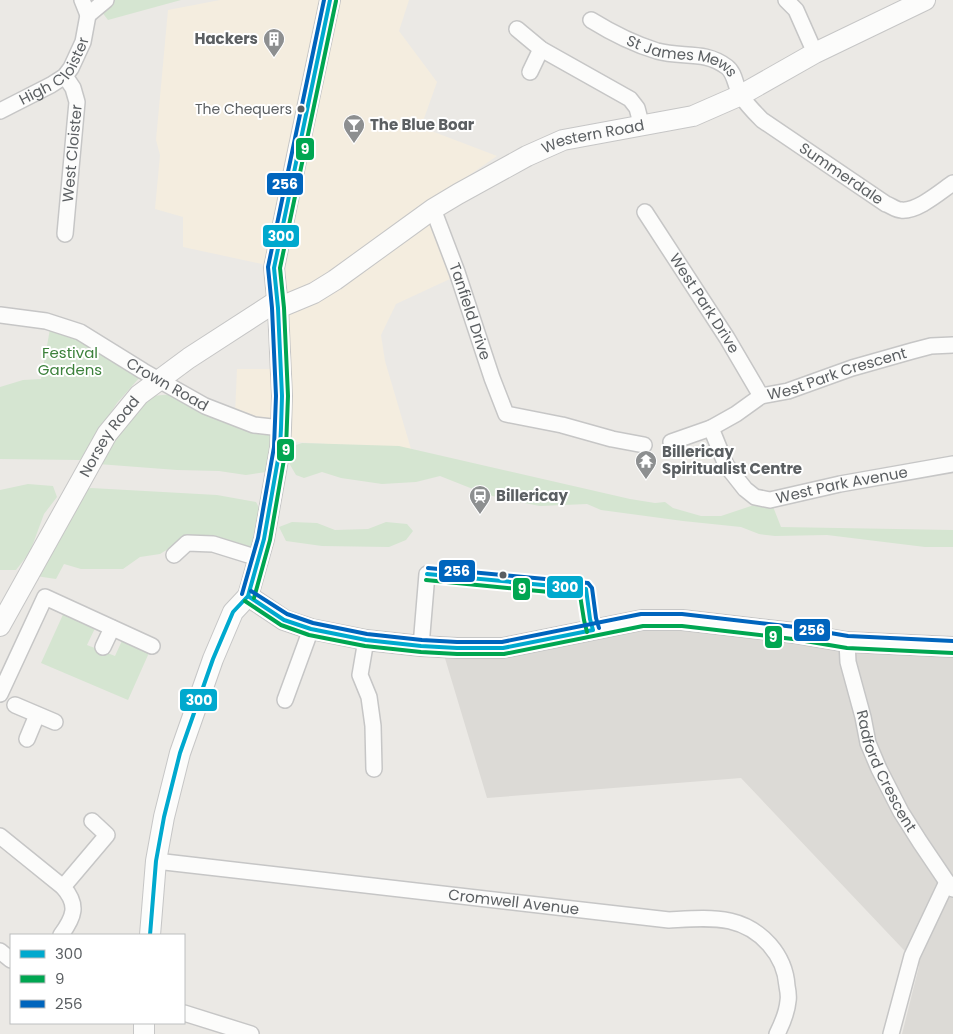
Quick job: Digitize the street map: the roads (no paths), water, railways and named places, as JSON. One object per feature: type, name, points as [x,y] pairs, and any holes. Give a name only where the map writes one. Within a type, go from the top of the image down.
[{"type":"street","points":[[82,0],[88,16],[106,0]]},
{"type":"street","points":[[150,934],[156,862],[164,817],[180,753],[213,659],[233,612],[248,596],[261,549],[281,438],[282,396],[278,304],[274,268],[330,0]]},
{"type":"street","points":[[786,0],[796,10],[815,53]]},
{"type":"street","name":"Western Road","points":[[278,304],[314,293],[433,209],[527,156],[563,140],[642,127],[693,116],[741,95],[815,53],[925,0]]},
{"type":"street","name":"High Cloister","points":[[0,111],[65,76],[83,42],[88,16]]},
{"type":"street","name":"St James Mews","points":[[591,20],[607,24],[637,43],[658,51],[707,57],[718,62],[729,68],[741,95]]},
{"type":"street","points":[[517,29],[541,48],[630,99],[637,108],[642,127]]},
{"type":"street","points":[[530,72],[541,48]]},
{"type":"street","name":"West Cloister","points":[[65,76],[74,88],[77,102],[65,234]]},
{"type":"street","name":"Summerdale","points":[[741,95],[754,113],[762,120],[886,204],[900,210],[919,205],[953,183]]},
{"type":"street","name":"Tanfield Drive","points":[[433,209],[506,414],[562,425],[612,439],[644,445]]},
{"type":"street","name":"West Park Drive","points":[[645,212],[695,287],[761,396]]},
{"type":"street","name":"Norsey Road","points":[[0,626],[107,434],[139,396],[189,358],[278,304]]},
{"type":"street","name":"Crown Road","points":[[0,315],[46,322],[80,332],[205,406],[254,425],[281,438]]},
{"type":"street","name":"West Park Crescent","points":[[671,442],[711,428],[736,414],[761,396],[788,390],[912,350],[931,346],[953,345]]},
{"type":"street","name":"West Park Avenue","points":[[711,428],[726,465],[745,489],[755,497],[770,500],[840,484],[953,464]]},
{"type":"street","points":[[174,555],[187,543],[261,549]]},
{"type":"street","points":[[421,646],[427,574],[586,589],[593,630]]},
{"type":"street","points":[[248,596],[284,620],[311,629],[366,640],[421,646],[503,648],[642,620],[682,620],[847,642],[953,646]]},
{"type":"street","points":[[55,722],[5,700],[45,597],[152,646]]},
{"type":"street","points":[[103,647],[112,628]]},
{"type":"street","points":[[285,700],[311,629]]},
{"type":"street","points":[[366,640],[360,675],[369,697],[373,726],[374,769]]},
{"type":"street","name":"Radford Crescent","points":[[847,642],[848,662],[868,743],[879,769],[902,812],[950,886]]},
{"type":"street","points":[[27,739],[37,715]]},
{"type":"street","points":[[63,887],[107,835],[92,821]]},
{"type":"street","points":[[0,836],[70,894],[73,904],[73,916],[62,934]]},
{"type":"street","name":"Cromwell Avenue","points":[[156,862],[668,920],[712,918],[731,921],[757,933],[774,949],[786,975],[789,1000],[777,1034]]},
{"type":"street","points":[[891,1034],[912,956],[950,886]]},
{"type":"street","points":[[0,950],[10,959]]},
{"type":"street","points":[[185,1013],[251,1034]]},
{"type":"place","name":"Hackers","points":[[274,58]]},
{"type":"place","name":"The Chequers","points":[[301,109]]},
{"type":"place","name":"The Blue Boar","points":[[354,144]]},
{"type":"place","name":"Billericay Spiritualist Centre","points":[[646,480]]},
{"type":"place","name":"Billericay","points":[[480,515]]},
{"type":"park label","name":"Festival Gardens","points":[[70,362]]}]
